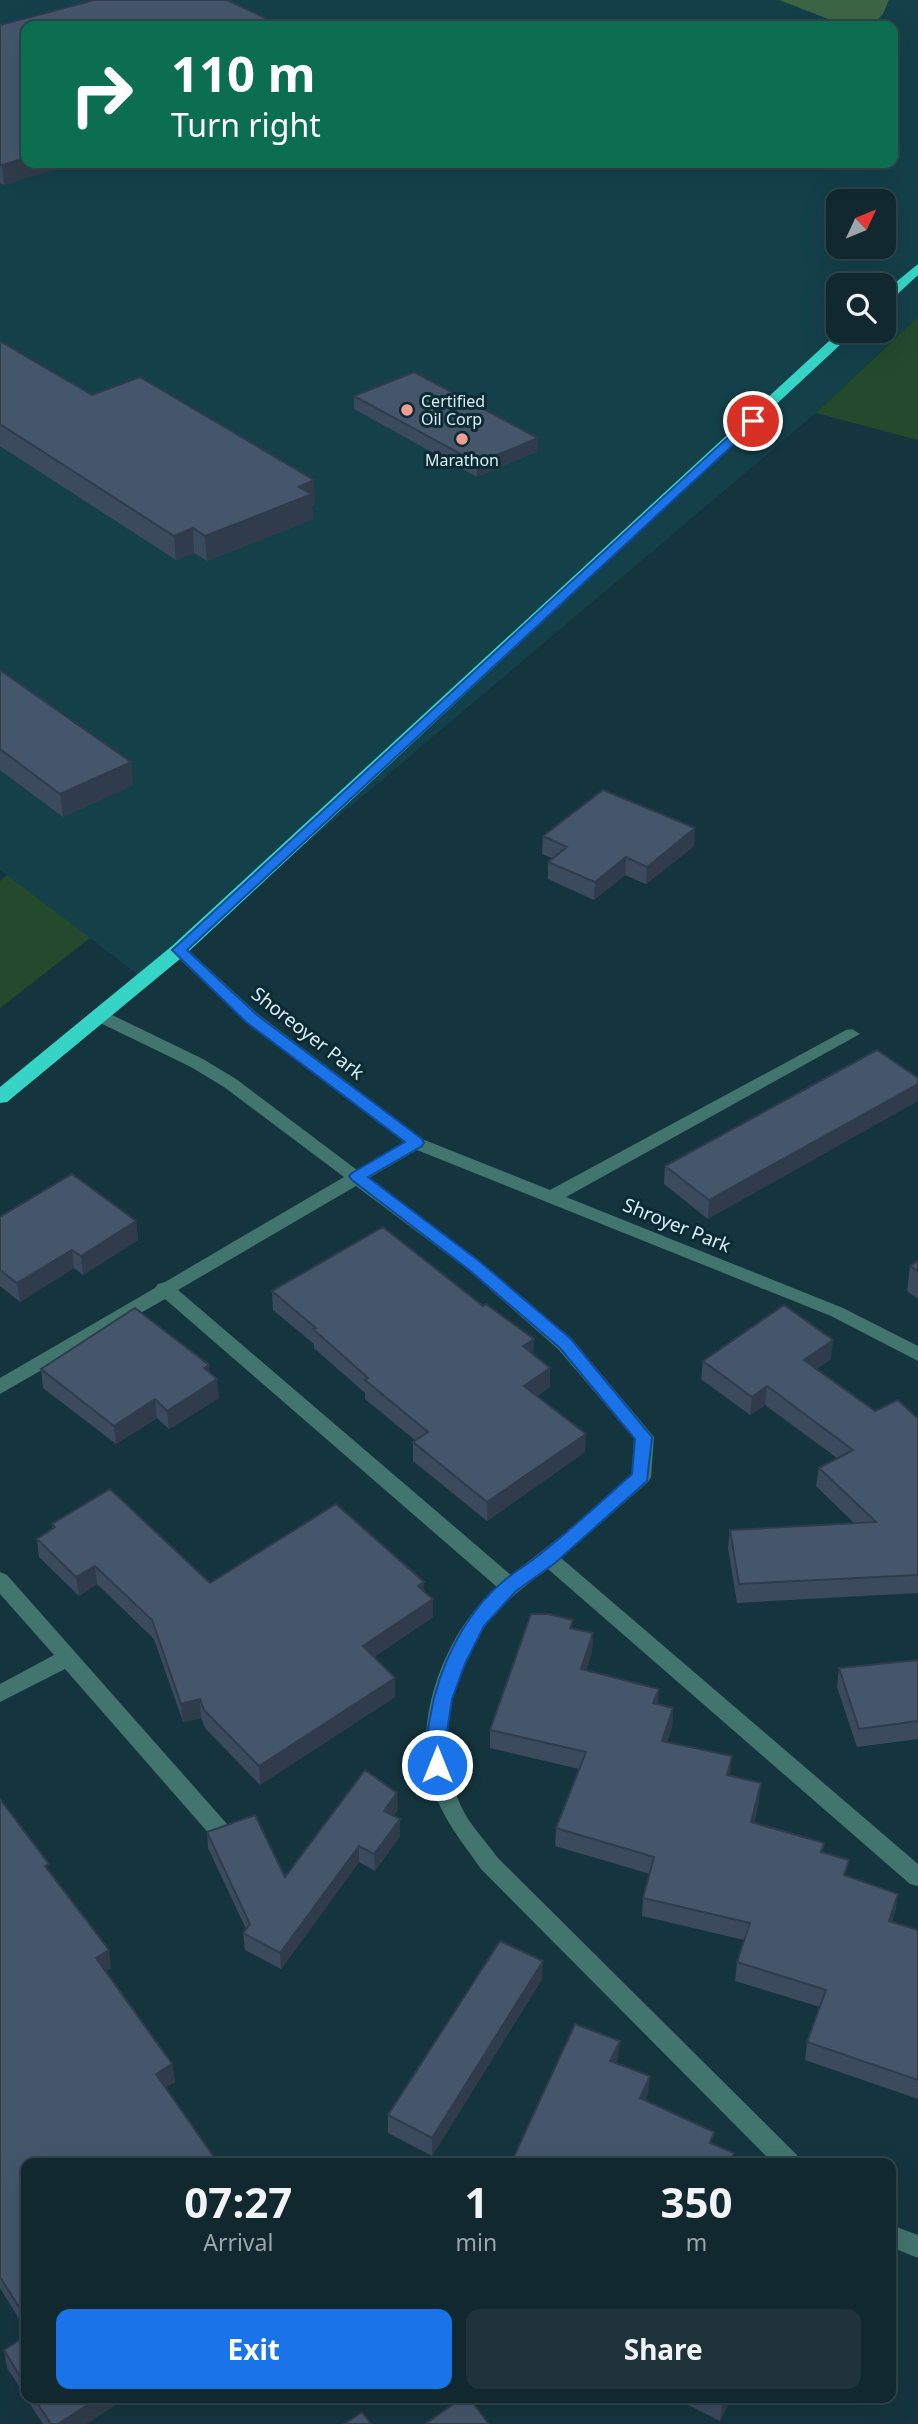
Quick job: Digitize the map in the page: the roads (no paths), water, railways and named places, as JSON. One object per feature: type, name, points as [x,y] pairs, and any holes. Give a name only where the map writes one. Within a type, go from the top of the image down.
[{"type":"highway","points":[[896,288],[918,268]]},
{"type":"highway","points":[[0,1097],[179,950],[835,343]]},
{"type":"street","name":"Shoreoyer Park","points":[[179,950],[252,1018],[416,1143]]},
{"type":"street","points":[[100,1016],[197,1063],[230,1083],[473,1265],[565,1343],[644,1437],[641,1477],[548,1558],[510,1586],[477,1621],[442,1699],[437,1732],[437,1765],[450,1806],[489,1863],[784,2158]]},
{"type":"street","points":[[552,1197],[852,1034]]},
{"type":"street","points":[[0,1387],[416,1143]]},
{"type":"street","name":"Shroyer Park","points":[[416,1143],[836,1312],[918,1354]]},
{"type":"street","points":[[164,1289],[510,1586]]},
{"type":"street","points":[[548,1558],[918,1877]]},
{"type":"street","points":[[0,1580],[219,1830]]},
{"type":"street","points":[[0,1694],[67,1658]]},
{"type":"street","points":[[896,2238],[918,2247]]},
{"type":"place","name":"Certified Oil Corp","points":[[407,410]]},
{"type":"place","name":"Marathon","points":[[462,439]]}]
